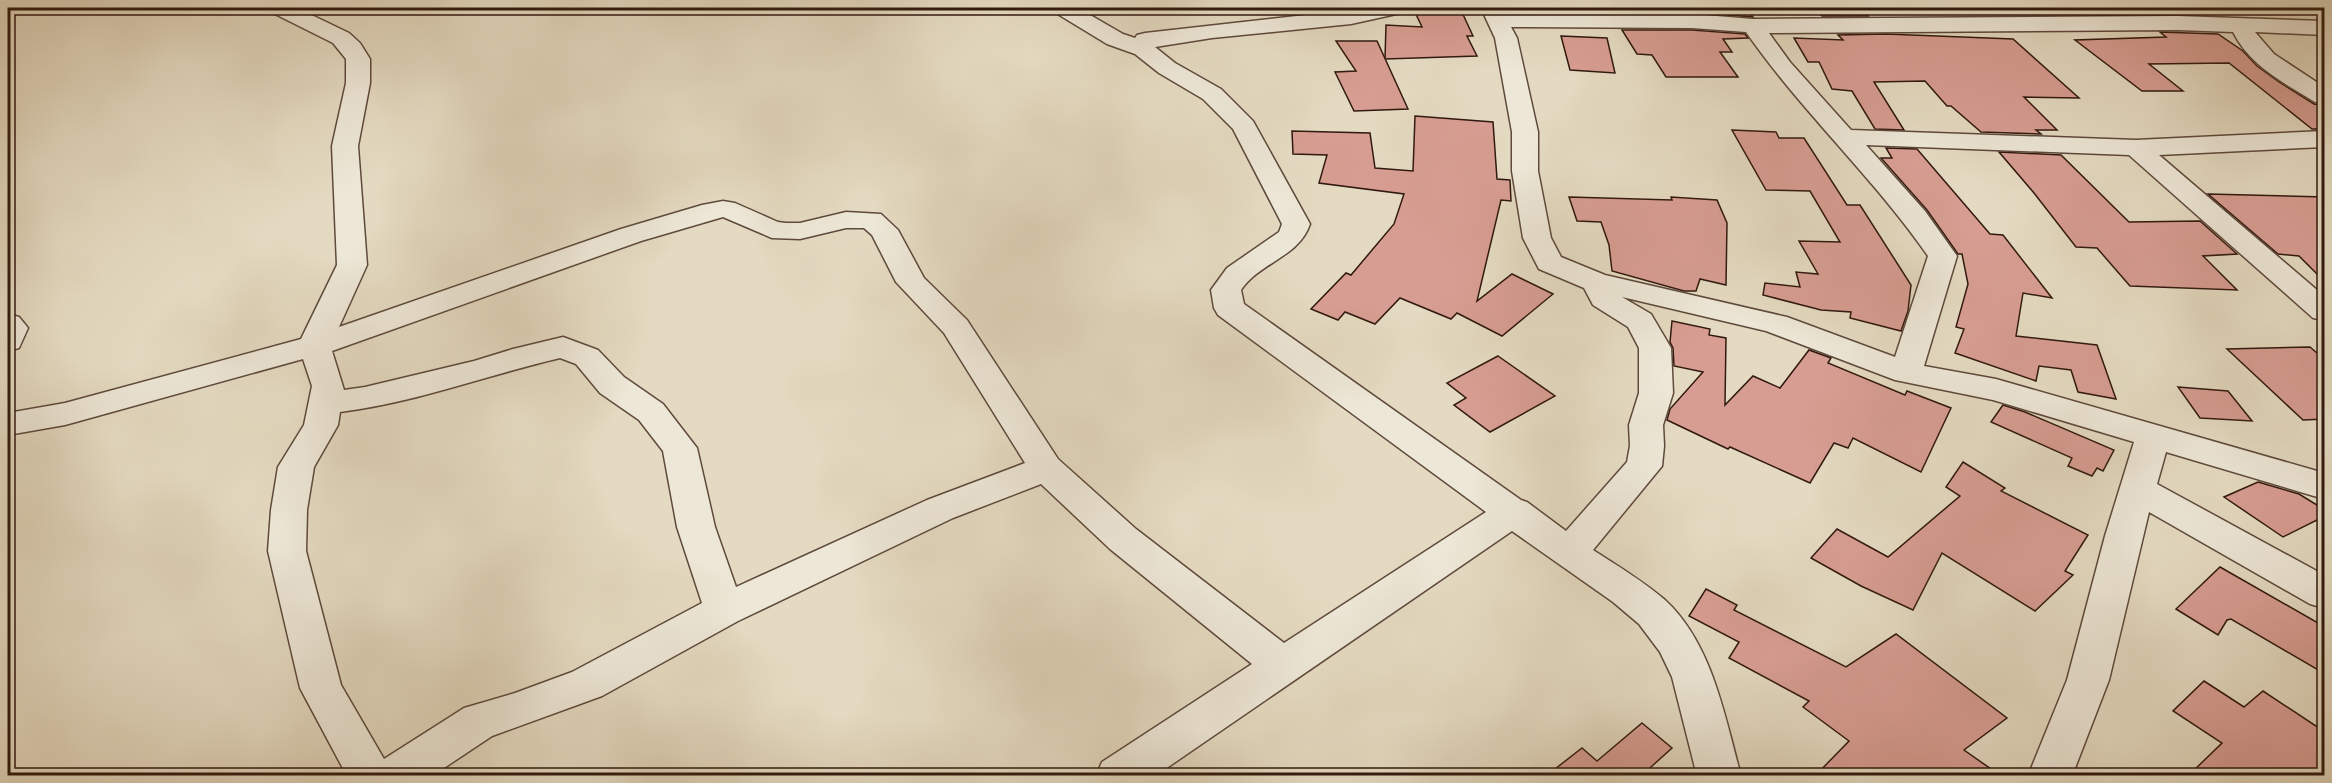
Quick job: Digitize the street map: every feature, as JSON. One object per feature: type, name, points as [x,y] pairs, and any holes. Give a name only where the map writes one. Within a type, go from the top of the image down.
[{"type":"street","points":[[281,8],[341,38],[352,48],[358,59],[358,83],[345,146],[352,265],[314,346],[328,386],[321,425],[296,467],[289,510],[287,550],[321,688],[370,776]]},
{"type":"street","points":[[1064,8],[1115,39],[1143,49],[1167,68],[1212,94],[1244,126],[1296,224],[1292,236],[1237,274],[1226,290],[1229,308],[1514,511],[1569,553],[1627,591],[1653,613],[1674,641],[1693,676],[1719,776]]},
{"type":"street","points":[[1143,49],[1146,40],[1393,8]]},
{"type":"street","points":[[1917,8],[1938,25]]},
{"type":"street","points":[[2325,28],[2199,23],[1753,26],[1692,21],[1495,14],[1506,38],[1525,132],[1525,171],[1537,237],[1549,263],[1596,282],[1776,324],[1906,373],[1996,390],[2325,486]]},
{"type":"street","points":[[1753,26],[1782,67],[1915,216],[1943,256],[1906,373]]},
{"type":"street","points":[[2241,26],[2263,57],[2284,73],[2325,97]]},
{"type":"street","points":[[1845,137],[2136,148],[2325,140]]},
{"type":"street","points":[[2136,148],[2325,311]]},
{"type":"street","points":[[8,423],[11,425],[65,414],[314,346],[630,235],[702,213],[723,209],[735,211],[772,230],[793,231],[860,218],[871,220],[884,230],[911,282],[956,327],[1046,468],[1123,538],[1283,666]]},
{"type":"street","points":[[1569,553],[1644,466],[1647,446],[1646,424],[1656,393],[1655,348],[1640,321],[1604,299],[1596,282]]},
{"type":"street","points":[[8,324],[12,328],[8,341]]},
{"type":"street","points":[[325,403],[365,398],[481,370],[524,356],[563,347],[587,357],[612,385],[651,412],[680,448],[696,527],[724,610]]},
{"type":"street","points":[[2050,776],[2088,680],[2153,435]]},
{"type":"street","points":[[395,776],[479,721],[518,711],[587,684],[724,610],[940,509],[1046,468]]},
{"type":"street","points":[[2138,489],[2325,593]]},
{"type":"street","points":[[1118,776],[1514,511]]},
{"type":"building","points":[[1413,8],[1460,8],[1473,36],[1467,36],[1477,56],[1385,59],[1386,25],[1422,27]]},
{"type":"building","points":[[1609,8],[1746,8],[1753,17],[1692,12],[1611,11]]},
{"type":"building","points":[[1814,8],[1860,8],[1868,16],[1822,16]]},
{"type":"building","points":[[2126,8],[2181,8],[2190,14],[2135,14]]},
{"type":"building","points":[[1622,30],[1692,30],[1745,34],[1748,38],[1723,39],[1732,52],[1720,52],[1738,77],[1666,77],[1652,55],[1637,54]]},
{"type":"building","points":[[2160,32],[2218,34],[2243,51],[2257,66],[2279,82],[2314,104],[2325,106],[2325,129],[2312,129],[2229,63],[2149,64],[2183,91],[2142,91],[2075,40],[2166,37]]},
{"type":"building","points":[[1886,34],[2013,39],[2079,98],[2024,97],[2057,130],[2036,130],[2041,134],[1981,132],[1951,106],[1947,106],[1925,81],[1874,82],[1904,130],[1875,129],[1852,91],[1832,89],[1819,62],[1808,62],[1794,38],[1843,40],[1838,35]]},
{"type":"building","points":[[1561,36],[1607,38],[1615,73],[1570,70]]},
{"type":"building","points":[[1336,41],[1377,41],[1408,109],[1354,111],[1335,72],[1356,71]]},
{"type":"building","points":[[1415,116],[1493,122],[1497,179],[1510,180],[1511,201],[1501,200],[1477,301],[1512,274],[1553,294],[1502,336],[1457,313],[1451,319],[1400,298],[1375,324],[1345,312],[1338,320],[1311,309],[1346,273],[1351,275],[1394,224],[1404,194],[1319,183],[1327,155],[1293,154],[1292,131],[1370,133],[1375,168],[1413,171]]},
{"type":"building","points":[[1732,130],[1776,132],[1779,138],[1804,138],[1847,205],[1860,205],[1911,285],[1908,311],[1901,331],[1850,318],[1851,312],[1821,310],[1763,295],[1765,283],[1800,287],[1796,272],[1818,274],[1799,241],[1840,242],[1810,191],[1766,190]]},
{"type":"building","points":[[1886,148],[1917,149],[1990,234],[2003,235],[2052,298],[2023,293],[2016,336],[2097,345],[2116,399],[2078,392],[2071,370],[2039,366],[2036,381],[1955,353],[1964,329],[1956,327],[1968,284],[1962,254],[1958,254],[1927,210],[1881,158],[1892,158]]},
{"type":"building","points":[[1999,152],[2061,155],[2129,222],[2200,221],[2237,254],[2203,256],[2237,290],[2130,286],[2097,248],[2076,247]]},
{"type":"building","points":[[2208,194],[2325,197],[2325,282],[2299,256],[2278,254]]},
{"type":"building","points":[[1569,197],[1672,200],[1671,197],[1717,200],[1727,223],[1726,285],[1700,279],[1696,291],[1684,291],[1612,271],[1609,245],[1601,222],[1577,221]]},
{"type":"building","points":[[1672,321],[1710,329],[1709,335],[1726,338],[1725,405],[1753,376],[1780,388],[1809,350],[1831,358],[1828,363],[1905,395],[1907,391],[1951,408],[1921,472],[1853,438],[1848,448],[1834,443],[1810,483],[1730,447],[1728,449],[1667,420],[1670,409],[1703,372],[1674,366],[1673,348],[1670,342]]},
{"type":"building","points":[[2310,347],[2325,360],[2325,419],[2303,420],[2227,349]]},
{"type":"building","points":[[1498,356],[1555,396],[1490,432],[1454,405],[1466,398],[1447,383]]},
{"type":"building","points":[[2178,387],[2228,391],[2252,421],[2200,418]]},
{"type":"building","points":[[2003,405],[2114,450],[2103,471],[2097,468],[2092,476],[2068,466],[2072,458],[1991,422]]},
{"type":"building","points":[[1963,462],[2005,488],[2001,491],[2088,535],[2065,571],[2073,575],[2035,611],[1942,553],[1913,610],[1861,586],[1811,558],[1837,529],[1888,557],[1960,496],[1946,487]]},
{"type":"building","points":[[2258,482],[2299,494],[2325,510],[2325,516],[2283,537],[2224,497]]},
{"type":"building","points":[[2220,567],[2325,627],[2325,674],[2231,619],[2227,620],[2218,635],[2176,609]]},
{"type":"building","points":[[1706,589],[1737,605],[1734,610],[1846,667],[1896,634],[2007,718],[1964,750],[2001,776],[1815,776],[1849,741],[1803,707],[1809,701],[1729,658],[1739,642],[1689,616]]},
{"type":"building","points":[[2204,681],[2244,707],[2263,691],[2325,732],[2325,776],[2188,776],[2222,743],[2173,711]]},
{"type":"building","points":[[1642,723],[1672,748],[1641,776],[1546,776],[1582,748],[1597,761]]}]
